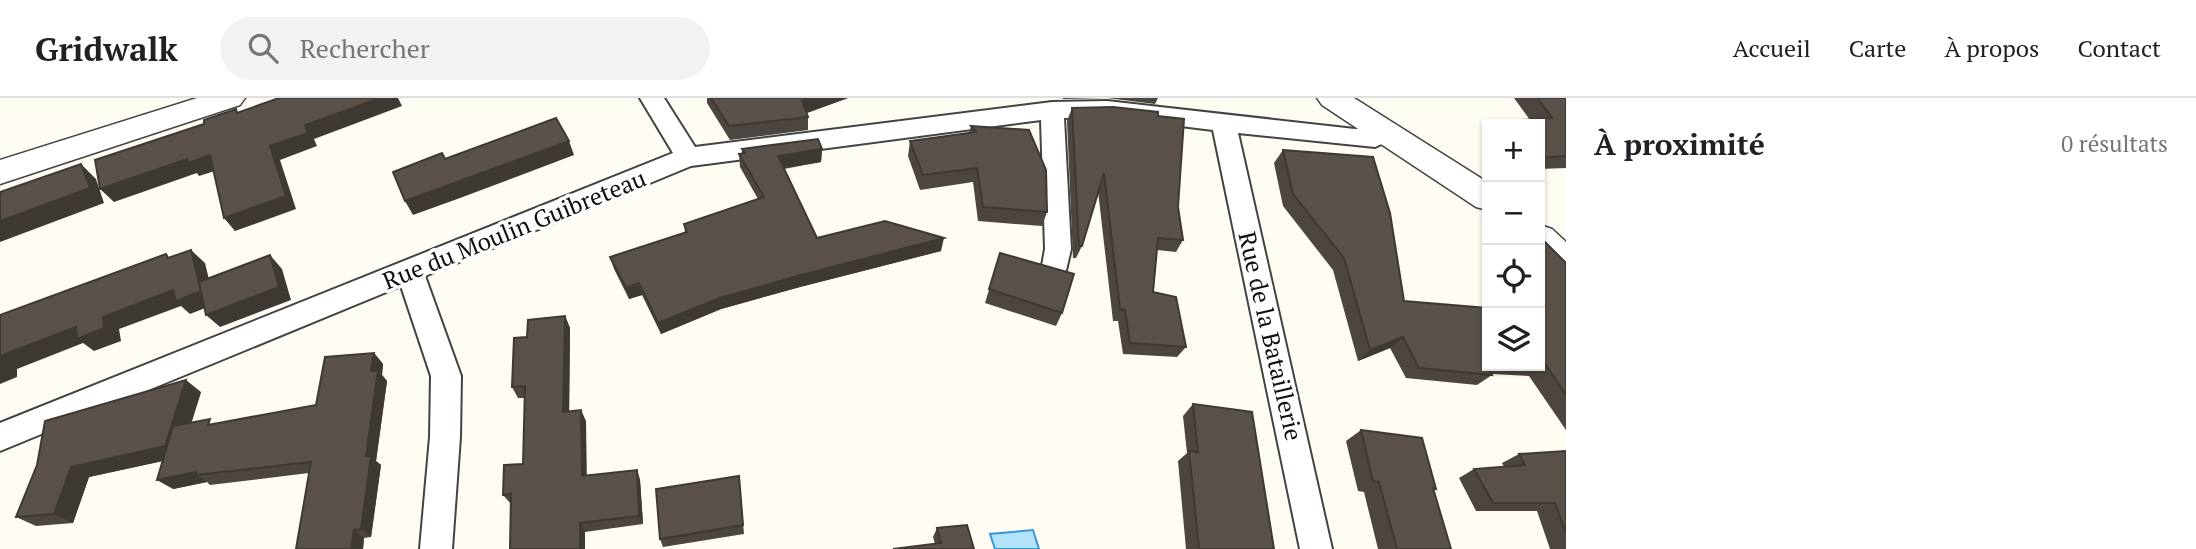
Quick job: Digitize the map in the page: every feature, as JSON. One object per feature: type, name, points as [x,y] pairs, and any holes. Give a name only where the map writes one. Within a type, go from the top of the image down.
[{"type":"street","points":[[0,172],[230,98]]},
{"type":"street","points":[[652,98],[688,157]]},
{"type":"street","points":[[1332,98],[1482,195]]},
{"type":"street","name":"Rue du Moulin Guibreteau","points":[[0,437],[688,157],[1052,110],[1107,109],[1355,138],[1375,138],[1386,132]]},
{"type":"street","points":[[1052,110],[1058,249],[1054,271]]},
{"type":"street","name":"Rue de la Bataillerie","points":[[1224,124],[1316,549]]},
{"type":"street","points":[[410,272],[446,376],[445,437],[436,549]]},
{"type":"water","points":[[1033,530],[1039,549],[995,549],[990,534]]},
{"type":"building","points":[[279,98],[380,98],[305,125],[308,133],[270,146],[286,196],[224,218],[210,155],[188,163],[187,159],[100,189],[95,160],[204,124],[204,120],[236,109],[237,113]]},
{"type":"building","points":[[711,98],[810,98],[802,101],[808,117],[729,126]]},
{"type":"building","points":[[1537,98],[1566,98],[1566,156],[1545,158],[1545,119],[1538,119],[1552,118]]},
{"type":"building","points":[[1113,107],[1158,112],[1158,116],[1184,119],[1178,207],[1183,240],[1158,238],[1153,292],[1176,297],[1186,347],[1130,343],[1125,310],[1120,309],[1104,173],[1082,246],[1079,246],[1072,108]]},
{"type":"building","points":[[556,118],[569,141],[405,201],[393,172],[442,153],[445,159]]},
{"type":"building","points":[[971,126],[1029,130],[1046,170],[1047,212],[983,207],[977,168],[923,175],[910,141],[976,132]]},
{"type":"building","points":[[818,139],[822,149],[778,156],[817,238],[885,221],[944,238],[720,298],[658,323],[639,283],[626,288],[610,257],[687,232],[684,224],[764,197],[739,154],[745,153],[742,149]]},
{"type":"building","points":[[1283,150],[1373,157],[1390,213],[1404,301],[1482,308],[1482,371],[1490,371],[1492,375],[1419,368],[1403,337],[1370,350],[1344,258],[1293,194]]},
{"type":"building","points":[[81,164],[90,188],[0,221],[0,192]]},
{"type":"building","points":[[1545,242],[1566,263],[1566,395],[1546,365]]},
{"type":"building","points":[[191,250],[201,291],[176,301],[173,290],[103,317],[104,328],[77,339],[76,327],[0,356],[0,315],[166,254],[168,258]]},
{"type":"building","points":[[1000,253],[1074,274],[1062,313],[989,289]]},
{"type":"building","points":[[270,255],[279,287],[206,315],[199,282]]},
{"type":"building","points":[[565,316],[563,412],[581,410],[582,476],[637,470],[639,516],[580,523],[580,549],[510,549],[511,494],[503,495],[504,465],[523,464],[525,386],[512,387],[514,338],[527,337],[528,320]]},
{"type":"building","points":[[374,353],[371,371],[378,370],[366,456],[371,456],[361,529],[354,530],[351,549],[296,549],[311,462],[196,475],[196,472],[157,480],[173,426],[210,419],[208,425],[316,405],[325,357]]},
{"type":"building","points":[[186,380],[165,446],[71,467],[54,514],[16,517],[37,465],[45,421]]},
{"type":"building","points":[[1193,404],[1252,412],[1274,549],[1199,549],[1189,451],[1198,452]]},
{"type":"building","points":[[1361,430],[1422,438],[1451,549],[1397,549],[1379,482],[1373,481]]},
{"type":"building","points":[[1566,451],[1566,533],[1555,503],[1493,503],[1474,469],[1525,465],[1519,454]]},
{"type":"building","points":[[739,476],[743,525],[660,539],[656,489]]},
{"type":"building","points":[[967,525],[974,549],[893,549],[941,543],[937,528]]}]
